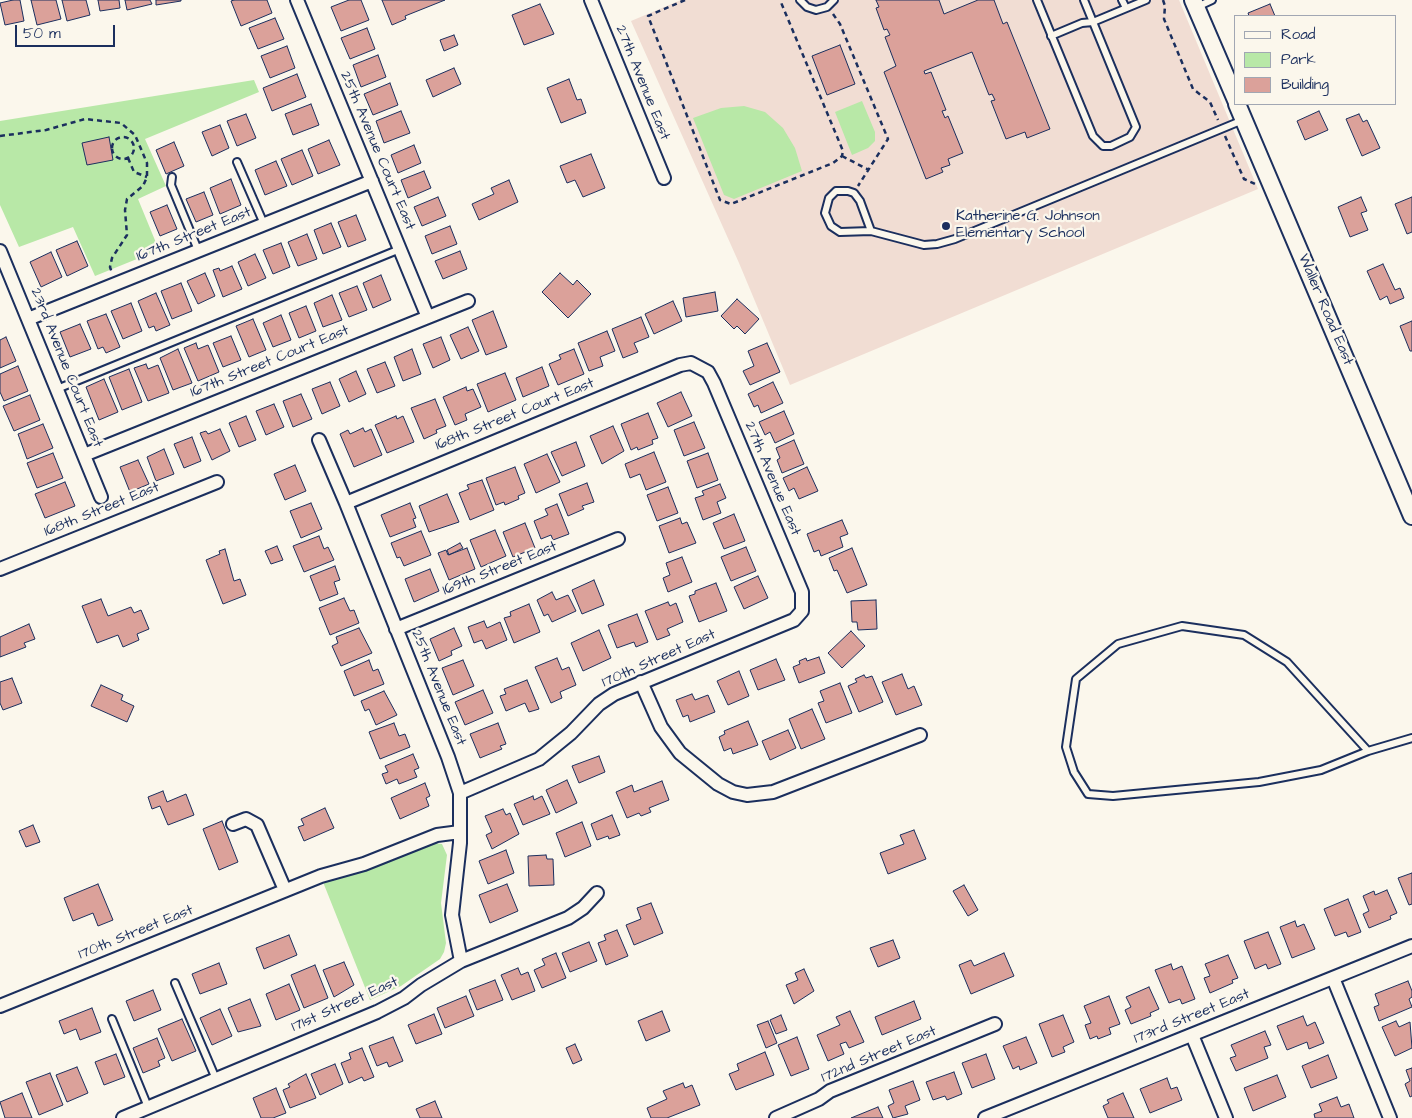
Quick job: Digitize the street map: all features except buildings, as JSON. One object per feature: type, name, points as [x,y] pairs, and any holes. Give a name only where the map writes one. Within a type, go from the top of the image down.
[{"type":"street","name":"25th Avenue Court East","points":[[297,0],[427,315]]},
{"type":"street","name":"27th Avenue East","points":[[591,0],[664,178]]},
{"type":"street","points":[[1194,4],[1234,95]]},
{"type":"street","name":"Waller Road East","points":[[1237,105],[1412,516]]},
{"type":"street","name":"167th Street East","points":[[28,319],[372,181]]},
{"type":"street","name":"23rd Avenue Court East","points":[[0,251],[102,497]]},
{"type":"street","name":"167th Street Court East","points":[[84,455],[468,300]]},
{"type":"street","name":"168th Street Court East","points":[[346,503],[680,365],[691,363],[698,366]]},
{"type":"street","name":"27th Avenue East","points":[[698,366],[708,372],[714,383],[802,592],[802,611]]},
{"type":"street","name":"25th Avenue East","points":[[319,440],[448,757],[460,793],[460,832],[452,915],[461,961]]},
{"type":"street","name":"168th Street East","points":[[0,569],[217,482]]},
{"type":"street","name":"169th Street East","points":[[396,629],[618,540]]},
{"type":"street","name":"170th Street East","points":[[460,793],[539,759],[571,733],[599,704],[641,682],[794,620],[802,611]]},
{"type":"street","points":[[641,682],[661,727],[680,753],[718,784],[733,792],[747,795],[773,792],[920,735]]},
{"type":"street","points":[[233,824],[246,819],[257,826],[285,890]]},
{"type":"street","name":"170th Street East","points":[[0,1006],[321,876],[364,864],[437,835],[460,832]]},
{"type":"street","name":"171st Street East","points":[[123,1118],[377,1012],[404,998],[421,985],[461,961],[568,918],[583,908],[597,893]]},
{"type":"street","name":"173rd Street East","points":[[985,1118],[1412,946]]},
{"type":"street","points":[[1333,978],[1390,1118]]},
{"type":"street","name":"172nd Street East","points":[[776,1118],[820,1099],[830,1091],[995,1024]]},
{"type":"street","points":[[1192,1035],[1226,1118]]},
{"type":"lane","points":[[800,0],[812,9],[827,7],[834,0]]},
{"type":"lane","points":[[1037,0],[1093,136],[1102,146],[1111,146],[1130,137],[1136,126],[1084,0]]},
{"type":"lane","points":[[1122,0],[1126,8]]},
{"type":"lane","points":[[1051,36],[1082,24],[1094,22],[1146,0]]},
{"type":"lane","points":[[1194,4],[1212,0]]},
{"type":"lane","points":[[871,231],[860,201],[854,193],[842,190],[836,191],[828,198],[825,208],[828,222],[840,232],[871,231],[924,245],[946,242],[1244,120]]},
{"type":"lane","points":[[237,162],[264,224]]},
{"type":"lane","points":[[172,177],[171,186],[198,250]]},
{"type":"lane","points":[[57,388],[400,249]]},
{"type":"lane","points":[[1368,751],[1287,662],[1244,634],[1182,626],[1118,644],[1076,679],[1066,747],[1074,772],[1088,794],[1113,796],[1259,782],[1321,770],[1368,751],[1412,738]]},
{"type":"lane","points":[[175,983],[216,1079]]},
{"type":"lane","points":[[112,1019],[148,1107]]},
{"type":"path","points":[[685,0],[648,16],[720,200],[731,204],[833,163],[842,156]]},
{"type":"path","points":[[780,0],[842,156]]},
{"type":"path","points":[[1163,0],[1166,6],[1164,19],[1193,89],[1210,102],[1244,180],[1275,193]]},
{"type":"path","points":[[827,7],[840,24],[888,139],[854,193]]},
{"type":"path","points":[[0,136],[46,130],[85,118],[121,123],[134,135],[143,149],[147,164],[147,177],[143,186],[129,195],[125,202],[127,235],[115,251],[110,262],[116,284]]},
{"type":"path","points":[[123,137],[132,142],[134,149],[128,158],[121,159],[115,156],[112,146],[116,140],[123,137]]},
{"type":"path","points":[[842,156],[869,170]]},
{"type":"path","points":[[128,158],[134,172],[147,177]]},
{"type":"shaded area","name":"Katherine G. Johnson Elementary School","points":[[681,0],[1179,0],[1258,189],[790,385],[739,263],[631,21]]},
{"type":"green space","points":[[254,80],[259,92],[145,139],[166,186],[138,199],[159,250],[95,276],[73,227],[19,247],[0,205],[0,121]]},
{"type":"green space","points":[[862,101],[875,132],[875,141],[868,148],[852,155],[835,112]]},
{"type":"green space","points":[[744,106],[765,112],[783,128],[795,148],[802,171],[734,199],[724,195],[693,118],[721,108]]},
{"type":"green space","points":[[433,843],[442,844],[447,855],[441,903],[446,943],[444,952],[440,959],[401,986],[370,1000],[323,882],[367,869]]},
{"type":"place","name":"Katherine G. Johnson Elementary School","points":[[946,226]]}]
